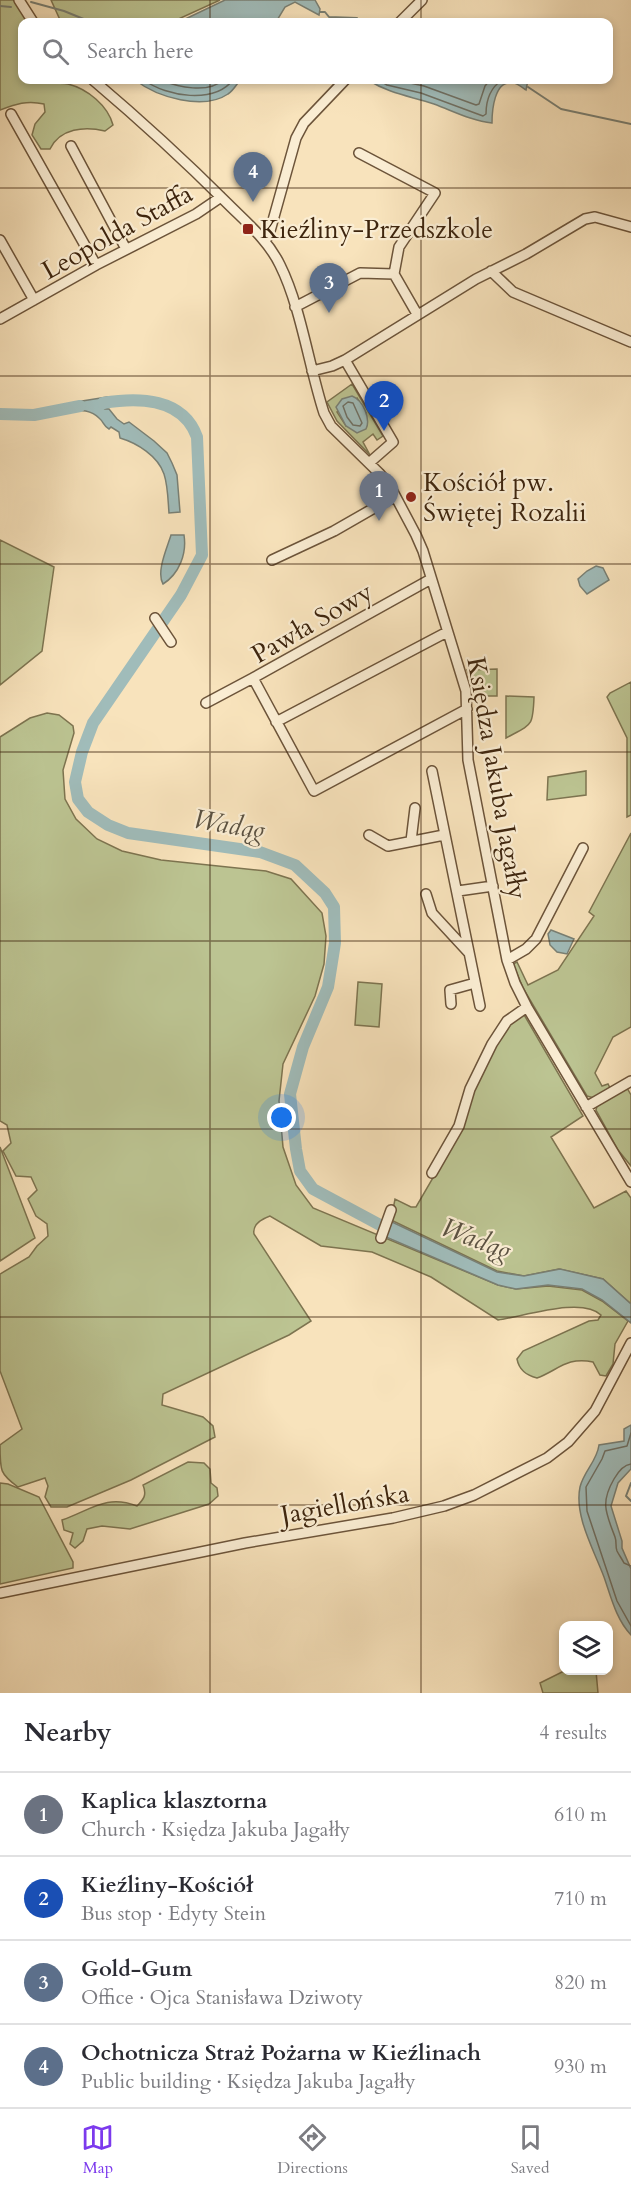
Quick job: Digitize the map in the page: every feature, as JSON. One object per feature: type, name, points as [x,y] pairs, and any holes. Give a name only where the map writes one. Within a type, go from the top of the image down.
[{"type":"street","points":[[19,0],[30,18]]},
{"type":"street","points":[[404,18],[422,0]]},
{"type":"street","name":"Księdza Jakuba Jagałły","points":[[98,84],[166,142],[265,242],[281,267],[295,307],[324,413],[331,426],[390,486],[416,535],[462,672],[466,691],[468,760],[507,960],[527,1007],[631,1182]]},
{"type":"street","points":[[265,242],[296,138],[304,123],[341,84]]},
{"type":"street","points":[[10,114],[96,265]]},
{"type":"street","points":[[72,146],[126,249]]},
{"type":"street","points":[[359,153],[435,193],[399,247],[394,274],[417,314]]},
{"type":"street","name":"Leopolda Staffa","points":[[0,320],[96,265],[196,214],[221,197]]},
{"type":"street","points":[[312,372],[345,360],[417,314],[585,219],[595,217],[631,227]]},
{"type":"street","points":[[0,240],[34,300]]},
{"type":"street","points":[[491,271],[513,292],[532,302],[631,342]]},
{"type":"street","points":[[295,307],[360,273],[394,274]]},
{"type":"street","points":[[345,360],[393,442],[369,463]]},
{"type":"street","points":[[272,560],[334,531],[395,496]]},
{"type":"street","name":"Pawła Sowy","points":[[431,579],[253,678],[314,791],[467,710]]},
{"type":"street","points":[[155,618],[171,642]]},
{"type":"street","points":[[276,723],[447,632]]},
{"type":"street","points":[[206,703],[253,678]]},
{"type":"street","points":[[432,771],[480,1006]]},
{"type":"street","points":[[411,841],[415,808]]},
{"type":"street","points":[[369,835],[388,846],[444,835]]},
{"type":"street","name":"Księdza Jakuba Jagałły","points":[[507,960],[526,950],[536,939],[583,848]]},
{"type":"street","points":[[458,891],[493,886]]},
{"type":"street","points":[[426,894],[432,913],[468,952]]},
{"type":"street","points":[[450,932],[463,926]]},
{"type":"street","points":[[451,1004],[450,990],[475,983]]},
{"type":"street","points":[[432,1173],[459,1126],[470,1089],[492,1044],[507,1021],[527,1007]]},
{"type":"street","points":[[586,1107],[631,1081]]},
{"type":"street","points":[[381,1238],[391,1210]]},
{"type":"street","name":"Jagiellońska","points":[[0,1593],[245,1544],[393,1518],[444,1506],[537,1464],[568,1442],[595,1411],[630,1344]]},
{"type":"green space","points":[[0,0],[14,0],[30,18],[18,18],[18,84],[75,86],[90,94],[102,105],[113,125],[105,131],[74,130],[60,137],[50,149],[41,149],[32,135],[35,124],[45,112],[44,104],[22,103],[0,110]]},
{"type":"green space","points":[[51,0],[220,0],[181,18],[59,18]]},
{"type":"green space","points":[[352,384],[383,436],[377,440],[373,434],[363,442],[370,455],[337,421],[327,402]],"holes":[[[357,398],[366,413],[346,426],[337,412]]]},
{"type":"green space","points":[[0,540],[54,567],[42,651],[0,685]]},
{"type":"green space","points":[[497,669],[497,696],[476,696],[467,670]]},
{"type":"green space","points":[[631,682],[631,815],[627,817],[627,738],[607,697],[610,693]]},
{"type":"green space","points":[[506,696],[534,697],[533,714],[529,724],[506,738]]},
{"type":"green space","points":[[47,713],[59,715],[73,726],[74,733],[63,770],[65,799],[76,819],[97,839],[122,851],[161,860],[266,871],[291,879],[322,913],[326,936],[324,964],[315,996],[283,1064],[279,1101],[283,1147],[296,1185],[313,1208],[498,1285],[516,1289],[548,1286],[582,1290],[602,1301],[628,1321],[615,1344],[613,1364],[606,1376],[600,1375],[593,1362],[576,1361],[537,1378],[524,1372],[517,1359],[523,1351],[589,1321],[598,1320],[601,1315],[592,1310],[566,1307],[498,1320],[431,1277],[372,1252],[321,1246],[270,1216],[256,1225],[254,1234],[311,1321],[289,1335],[163,1394],[162,1405],[203,1417],[213,1426],[215,1437],[131,1480],[67,1507],[51,1507],[45,1497],[48,1486],[45,1478],[18,1487],[4,1475],[0,1445],[22,1429],[0,1371],[0,1274],[29,1257],[48,1236],[47,1224],[36,1216],[28,1199],[37,1190],[31,1177],[16,1176],[3,1151],[11,1143],[7,1125],[0,1121],[0,737],[30,718]]},
{"type":"green space","points":[[586,771],[586,795],[547,800],[548,777]]},
{"type":"green space","points":[[631,833],[631,1027],[613,1037],[595,1073],[602,1086],[608,1084],[610,1088],[594,1098],[587,1096],[523,988],[513,964],[517,962],[528,985],[558,970],[594,916],[589,912]]},
{"type":"green space","points":[[358,982],[382,984],[379,1027],[355,1025]]},
{"type":"green space","points":[[523,1013],[583,1116],[551,1137],[594,1208],[626,1191],[631,1198],[631,1304],[603,1279],[559,1269],[524,1276],[497,1271],[391,1220],[395,1199],[416,1207],[462,1128],[477,1081],[509,1023]]},
{"type":"green space","points":[[627,1088],[631,1095],[631,1166],[618,1150],[596,1110],[597,1106]]},
{"type":"green space","points":[[0,1147],[35,1238],[0,1261]]},
{"type":"green space","points":[[188,1462],[204,1463],[210,1469],[211,1483],[217,1488],[218,1496],[209,1504],[130,1529],[102,1526],[87,1529],[83,1541],[75,1548],[70,1544],[73,1533],[64,1530],[62,1520],[107,1503],[126,1503],[137,1506],[144,1497],[143,1485]]},
{"type":"green space","points":[[0,1483],[39,1497],[73,1562],[73,1568],[0,1584]]},
{"type":"green space","points":[[559,1674],[596,1675],[598,1693],[543,1693],[540,1683]]},
{"type":"water","points":[[225,0],[315,0],[320,9],[319,15],[295,2],[285,7],[278,18],[187,18]]},
{"type":"water","points":[[141,84],[237,84],[230,93],[218,99],[193,102],[155,92]]},
{"type":"water","points":[[374,84],[505,84],[495,97],[492,123],[470,118]]},
{"type":"water","points":[[517,84],[527,84],[526,90]]},
{"type":"water","points":[[352,396],[360,401],[367,415],[366,429],[357,433],[346,426],[336,407],[342,399]]},
{"type":"water","points":[[107,397],[119,400],[106,409],[109,409],[124,424],[129,422],[167,453],[177,475],[180,512],[169,513],[164,474],[152,456],[133,443],[120,438],[119,432],[111,427],[107,428],[95,415],[83,410],[64,409],[82,401]]},
{"type":"water","points":[[171,535],[184,535],[183,556],[173,575],[163,584],[161,567]]},
{"type":"water","points":[[596,566],[603,568],[609,580],[587,594],[580,586],[578,579]]},
{"type":"water","points":[[551,930],[574,939],[567,954],[557,952],[550,945],[548,934]]},
{"type":"water","points":[[390,1221],[497,1272],[524,1276],[560,1269],[603,1279],[631,1304],[631,1323],[602,1300],[582,1289],[548,1285],[516,1289],[498,1285],[386,1237]]},
{"type":"water","points":[[631,1425],[631,1469],[618,1483],[611,1506],[622,1548],[631,1569],[631,1635],[618,1615],[586,1533],[579,1498],[582,1481],[596,1456],[599,1445],[624,1441],[624,1429]]},
{"type":"waterway","points":[[31,2],[81,18]]},
{"type":"waterway","points":[[0,6],[11,7]]},
{"type":"waterway","points":[[320,12],[325,12],[329,17],[357,18]]},
{"type":"waterway","points":[[528,87],[561,109],[631,124]]},
{"type":"waterway","name":"Wadąg","points":[[103,403],[131,400],[158,403],[181,414],[190,424],[197,437],[202,555],[181,595],[93,723],[82,752],[75,782],[78,799],[88,812],[108,825],[128,833],[260,852],[295,865],[325,893],[334,907],[335,943],[328,987],[303,1047],[290,1094],[300,1171],[313,1189],[395,1233]]},
{"type":"waterway","name":"Wadąg","points":[[0,414],[34,415],[80,406]]},
{"type":"waterway","points":[[631,1483],[626,1496],[631,1501]]},
{"type":"place","name":"Ochotnicza Straż Pożarna w Kieźlinach","points":[[253,202]]},
{"type":"place","name":"Kieźliny-Przedszkole","points":[[248,229]]},
{"type":"place","name":"Gold-Gum","points":[[329,313]]},
{"type":"place","name":"Kieźliny-Kościół","points":[[384,431]]},
{"type":"place","name":"Kościół pw. Świętej Rozalii","points":[[411,497]]},
{"type":"place","name":"Kaplica klasztorna","points":[[379,521]]}]
